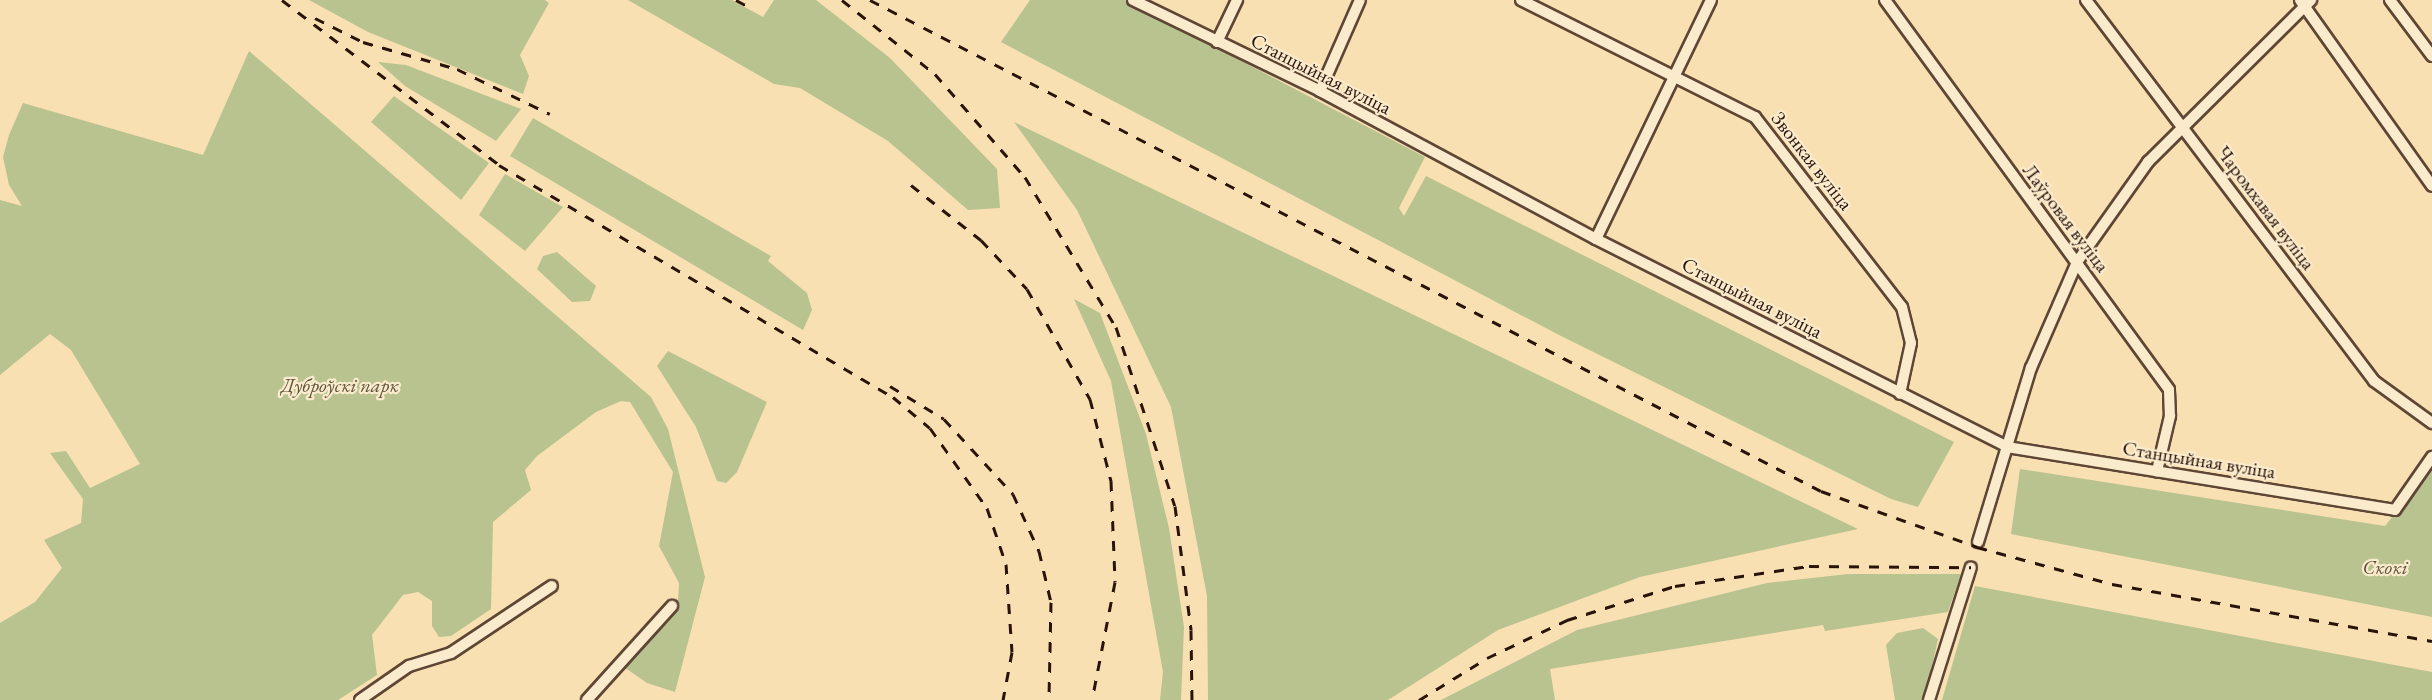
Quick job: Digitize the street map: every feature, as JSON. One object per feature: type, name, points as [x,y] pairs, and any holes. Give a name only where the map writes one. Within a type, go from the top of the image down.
[{"type":"street","name":"Станцыйная вуліца","points":[[1133,0],[1320,91],[1596,239],[2007,447],[2395,510],[2432,457]]},
{"type":"street","points":[[1217,42],[1236,0]]},
{"type":"street","points":[[1320,91],[1360,0]]},
{"type":"street","name":"Звонкая вуліца","points":[[1521,0],[1675,73],[1755,117],[1902,307],[1911,343],[1900,394]]},
{"type":"street","points":[[1596,239],[1711,0]]},
{"type":"street","name":"Лаўровая вуліца","points":[[1885,0],[2169,390],[2170,416],[2157,471]]},
{"type":"street","name":"Чаромхавая вуліца","points":[[2086,0],[2374,381],[2432,423]]},
{"type":"street","points":[[2390,0],[2432,56]]},
{"type":"street","points":[[1978,542],[2035,357],[2077,262],[2110,208],[2182,127],[2305,2],[2432,186]]},
{"type":"street","points":[[1929,700],[1971,567]]},
{"type":"street","points":[[360,700],[409,666],[451,653],[552,586]]},
{"type":"street","points":[[587,700],[672,606]]},
{"type":"green space","points":[[309,0],[545,0],[549,3],[520,55],[529,76],[523,94],[368,32]]},
{"type":"green space","points":[[628,0],[732,0],[763,17],[774,0],[816,0],[890,58],[997,169],[1000,208],[968,210],[888,141],[800,88],[774,84]]},
{"type":"green space","points":[[1030,0],[1125,0],[1425,157],[1399,208],[1404,216],[1426,176],[1954,442],[1918,507],[1891,499],[1561,336],[1001,42]]},
{"type":"green space","name":"Дуброўскі парк","points":[[249,51],[651,397],[668,429],[705,577],[675,692],[647,683],[624,667],[678,602],[679,583],[659,546],[673,472],[630,402],[621,401],[596,412],[537,456],[525,470],[531,490],[493,522],[491,609],[451,636],[439,637],[432,626],[432,601],[418,592],[403,595],[372,635],[377,675],[338,700],[0,700],[0,623],[35,602],[62,568],[44,540],[81,523],[83,499],[50,453],[66,451],[90,488],[140,464],[71,350],[50,334],[0,375],[0,200],[22,206],[9,185],[3,157],[9,135],[23,103],[203,155]]},
{"type":"green space","points":[[378,62],[406,65],[521,109],[496,141],[405,86]]},
{"type":"green space","points":[[394,96],[489,163],[461,200],[371,122]]},
{"type":"green space","points":[[533,118],[771,256],[768,261],[807,293],[812,310],[803,330],[510,156]]},
{"type":"green space","points":[[1014,122],[1858,529],[1640,577],[1498,630],[1388,700],[1208,700],[1207,596],[1171,407],[1077,210]]},
{"type":"green space","points":[[505,174],[563,207],[525,251],[479,215]]},
{"type":"green space","points":[[557,252],[596,286],[590,301],[572,302],[537,269],[543,256]]},
{"type":"green space","points":[[1074,299],[1100,313],[1146,434],[1169,528],[1184,627],[1181,700],[1160,700],[1163,672],[1111,381]]},
{"type":"green space","points":[[668,351],[767,402],[737,472],[726,483],[717,481],[696,427],[657,366]]},
{"type":"green space","name":"Скокі","points":[[2432,468],[2432,617],[2011,534],[2020,469],[2385,526]]},
{"type":"green space","points":[[1848,574],[1961,574],[1948,612],[1825,631],[1823,625],[1550,669],[1555,700],[1441,700],[1577,630],[1767,583]]},
{"type":"green space","points":[[1975,586],[2432,672],[2432,700],[1942,700]]},
{"type":"green space","points":[[1923,628],[1938,639],[1925,700],[1895,700],[1886,645],[1897,633]]},
{"type":"railway","points":[[282,0],[499,165],[893,397],[930,428],[987,508],[1006,564],[1012,652],[1003,700]]},
{"type":"railway","points":[[736,0],[751,8]]},
{"type":"railway","points":[[842,0],[935,74],[1025,177],[1116,327],[1175,506],[1191,630],[1192,700]]},
{"type":"railway","points":[[870,0],[1821,491],[1977,547],[2112,584],[2432,641]]},
{"type":"railway","points":[[315,18],[363,42],[457,69],[550,114]]},
{"type":"railway","points":[[911,185],[981,240],[1027,289],[1090,399],[1111,481],[1115,582],[1092,700]]},
{"type":"railway","points":[[890,386],[944,419],[1013,494],[1039,551],[1051,602],[1049,700]]},
{"type":"railway","points":[[1419,700],[1487,658],[1567,620],[1675,586],[1809,566],[1971,567]]}]
